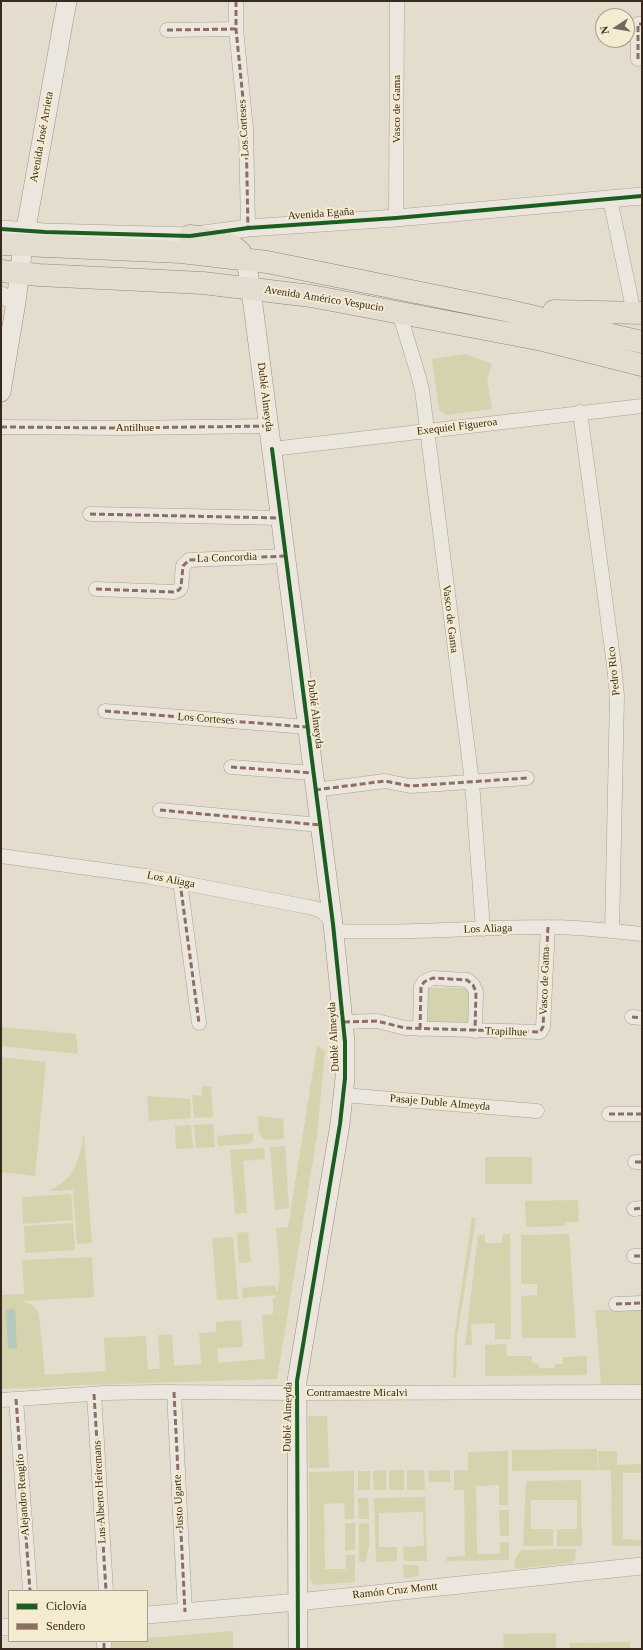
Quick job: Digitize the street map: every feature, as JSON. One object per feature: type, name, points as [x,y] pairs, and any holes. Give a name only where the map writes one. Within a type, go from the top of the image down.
[{"type":"main road","name":"Avenida José Arrieta","points":[[1,392],[10,272],[24,238],[67,1]]},
{"type":"main road","points":[[190,236],[212,239],[226,243],[236,248],[246,259]]},
{"type":"main road","points":[[1,244],[24,238],[246,259],[334,274],[505,310],[642,342]]},
{"type":"main road","name":"Dublé Almeyda","points":[[246,259],[334,927],[344,1022],[346,1062],[340,1124],[298,1373],[296,1394],[298,1649]]},
{"type":"main road","name":"Avenida Américo Vespucio","points":[[10,272],[203,283],[311,296],[543,340],[642,366]]},
{"type":"main road","points":[[505,310],[638,313]]},
{"type":"main road","points":[[610,357],[642,382]]},
{"type":"street","name":"Los Corteses","points":[[236,1],[236,29],[246,129],[248,228]]},
{"type":"street","name":"Vasco de Gama","points":[[396,218],[398,1]]},
{"type":"street","points":[[638,59],[640,24]]},
{"type":"street","points":[[167,30],[236,29]]},
{"type":"street","name":"Avenida Egaña","points":[[1,228],[24,238],[190,236],[248,228],[396,218],[642,196]]},
{"type":"street","points":[[610,198],[638,313]]},
{"type":"street","name":"Vasco de Gama","points":[[399,312],[420,380],[472,782],[483,929]]},
{"type":"street","name":"Exequiel Figueroa","points":[[272,449],[642,406]]},
{"type":"street","name":"Pedro Rico","points":[[580,412],[617,696],[612,931]]},
{"type":"street","name":"Antilhue","points":[[1,427],[122,428],[269,426]]},
{"type":"street","points":[[90,514],[281,518]]},
{"type":"street","name":"La Concordia","points":[[96,589],[174,592],[181,586],[183,566],[189,560],[286,556]]},
{"type":"street","name":"Los Corteses","points":[[106,711],[307,726]]},
{"type":"street","points":[[231,766],[314,781],[385,781],[410,786],[527,778]]},
{"type":"street","points":[[160,810],[320,825]]},
{"type":"street","name":"Los Aliaga","points":[[1,856],[139,874],[318,908],[327,914],[334,927],[381,932],[548,927],[642,934]]},
{"type":"street","points":[[180,882],[199,1023]]},
{"type":"street","name":"Vasco de Gama","points":[[538,1032],[542,1031],[543,1027],[548,927]]},
{"type":"street","name":"Trapilhue","points":[[420,1028],[421,987],[424,982],[433,978],[468,980],[476,992],[475,1030]]},
{"type":"street","name":"Trapilhue","points":[[344,1022],[377,1021],[405,1028],[538,1032]]},
{"type":"street","name":"Pasaje Duble Almeyda","points":[[343,1095],[537,1111]]},
{"type":"street","points":[[609,1114],[642,1114]]},
{"type":"street","points":[[616,1304],[642,1303]]},
{"type":"street","name":"Contramaestre Micalvi","points":[[1,1400],[94,1394],[174,1392],[296,1394],[642,1392]]},
{"type":"street","name":"Justo Ugarte","points":[[174,1392],[185,1612]]},
{"type":"street","name":"Lus Alberto Heiremans","points":[[94,1394],[106,1590]]},
{"type":"street","name":"Alejandro Rengifo","points":[[16,1399],[30,1590]]},
{"type":"street","name":"Ramón Cruz Montt","points":[[148,1615],[297,1602],[642,1566]]},
{"type":"green space","points":[[465,354],[492,364],[487,380],[492,409],[447,415],[439,410],[432,359]]},
{"type":"green space","points":[[426,988],[470,988],[469,1022],[425,1022]]},
{"type":"green space","points":[[1,1027],[76,1034],[78,1054],[1,1046]]},
{"type":"green space","points":[[317,1046],[325,1051],[317,1136],[277,1379],[1,1389],[1,1295],[24,1294],[22,1260],[92,1257],[94,1297],[24,1301],[37,1309],[39,1314],[45,1375],[106,1371],[104,1338],[146,1336],[148,1369],[160,1369],[158,1335],[172,1334],[174,1366],[201,1364],[199,1333],[216,1332],[216,1322],[241,1320],[243,1347],[217,1348],[218,1363],[265,1359],[262,1315],[273,1314],[273,1298],[276,1297],[276,1295],[243,1298],[242,1288],[275,1285],[277,1294],[280,1275],[276,1228],[288,1227]]},
{"type":"green space","points":[[1,1057],[46,1062],[35,1176],[1,1172]]},
{"type":"green space","points":[[202,1086],[211,1087],[213,1117],[194,1118],[192,1095],[201,1096]]},
{"type":"green space","points":[[147,1096],[190,1099],[191,1118],[149,1121]]},
{"type":"green space","points":[[258,1116],[283,1119],[284,1139],[270,1140],[262,1138],[259,1130]]},
{"type":"green space","points":[[213,1124],[215,1147],[196,1148],[194,1125]]},
{"type":"green space","points":[[191,1125],[193,1148],[176,1149],[175,1126]]},
{"type":"green space","points":[[253,1133],[253,1141],[248,1144],[218,1146],[217,1136]]},
{"type":"green space","points":[[83,1135],[92,1243],[77,1244],[73,1190],[48,1191],[63,1182],[74,1169],[80,1153]]},
{"type":"green space","points":[[285,1146],[289,1208],[275,1210],[270,1147]]},
{"type":"green space","points":[[264,1148],[265,1159],[243,1161],[247,1213],[235,1214],[230,1150]]},
{"type":"green space","points":[[485,1157],[532,1157],[532,1184],[485,1184]]},
{"type":"green space","points":[[71,1194],[73,1220],[23,1224],[22,1197]]},
{"type":"green space","points":[[578,1200],[579,1222],[565,1222],[565,1226],[526,1227],[525,1201]]},
{"type":"green space","points":[[472,1218],[476,1218],[457,1337],[456,1377],[453,1377],[454,1337]]},
{"type":"green space","points":[[73,1223],[75,1250],[25,1253],[24,1226]]},
{"type":"green space","points":[[248,1232],[251,1262],[239,1263],[237,1233]]},
{"type":"green space","points":[[485,1234],[485,1243],[502,1243],[503,1234],[510,1234],[511,1339],[495,1339],[495,1323],[471,1324],[472,1345],[465,1345],[478,1235]]},
{"type":"green space","points":[[569,1234],[576,1338],[522,1338],[521,1296],[537,1295],[537,1284],[521,1284],[521,1235]]},
{"type":"green space","points":[[233,1237],[238,1299],[217,1300],[212,1238]]},
{"type":"green space","points":[[642,1309],[642,1384],[601,1384],[595,1310]]},
{"type":"green space","points":[[506,1344],[507,1356],[532,1356],[532,1363],[539,1364],[539,1368],[555,1368],[555,1364],[563,1364],[563,1357],[587,1356],[587,1375],[485,1376],[485,1345]]},
{"type":"green space","points":[[308,1416],[327,1416],[329,1468],[309,1468]]},
{"type":"green space","points":[[597,1449],[598,1470],[512,1471],[512,1450]]},
{"type":"green space","points":[[508,1451],[508,1505],[499,1505],[499,1485],[476,1486],[477,1554],[500,1554],[500,1542],[509,1542],[509,1560],[446,1561],[446,1557],[465,1556],[464,1490],[454,1490],[454,1470],[468,1470],[468,1452]]},
{"type":"green space","points":[[598,1451],[617,1451],[617,1465],[642,1464],[642,1473],[623,1473],[623,1539],[642,1540],[642,1546],[612,1546],[611,1470],[599,1470]]},
{"type":"green space","points":[[386,1470],[386,1490],[374,1490],[373,1471]]},
{"type":"green space","points":[[389,1470],[404,1470],[404,1490],[389,1490]]},
{"type":"green space","points":[[407,1470],[424,1470],[425,1490],[407,1490]]},
{"type":"green space","points":[[450,1470],[450,1482],[429,1482],[428,1471]]},
{"type":"green space","points":[[354,1471],[354,1519],[345,1519],[344,1503],[324,1504],[325,1569],[346,1569],[346,1555],[355,1555],[355,1582],[314,1585],[310,1580],[309,1472]]},
{"type":"green space","points":[[358,1471],[370,1471],[370,1490],[358,1490]]},
{"type":"green space","points":[[581,1480],[582,1546],[557,1546],[557,1529],[577,1529],[577,1500],[531,1500],[531,1529],[553,1529],[553,1546],[523,1546],[526,1481]]},
{"type":"green space","points":[[425,1497],[427,1561],[404,1561],[403,1547],[424,1546],[423,1512],[379,1513],[379,1547],[397,1547],[397,1561],[376,1562],[374,1498]]},
{"type":"green space","points":[[358,1498],[368,1498],[369,1519],[359,1519]]},
{"type":"green space","points":[[499,1510],[509,1510],[509,1536],[500,1536]]},
{"type":"green space","points":[[345,1523],[355,1523],[355,1550],[345,1550]]},
{"type":"green space","points":[[369,1523],[369,1544],[366,1562],[359,1562],[359,1524]]},
{"type":"green space","points":[[576,1549],[575,1560],[571,1563],[514,1569],[515,1559],[521,1550]]},
{"type":"green space","points":[[403,1565],[418,1565],[419,1576],[404,1578]]},
{"type":"green space","points":[[233,1631],[233,1649],[112,1649],[112,1642],[148,1642],[148,1638]]},
{"type":"green space","points":[[556,1633],[556,1649],[504,1649],[503,1634]]},
{"type":"green space","points":[[630,1642],[630,1648],[570,1648],[569,1643]]},
{"type":"shaded area","points":[[15,1309],[17,1348],[8,1349],[6,1310]]},
{"type":"marked path","points":[[236,1],[236,29],[246,129],[248,228]]},
{"type":"marked path","points":[[638,59],[638,24],[642,24]]},
{"type":"marked path","points":[[167,30],[236,29]]},
{"type":"marked path","points":[[1,427],[122,428],[269,426]]},
{"type":"marked path","points":[[90,514],[281,518]]},
{"type":"marked path","points":[[96,589],[174,592],[179,590],[181,587],[183,566],[189,560],[286,556]]},
{"type":"marked path","points":[[105,711],[307,727]]},
{"type":"marked path","points":[[231,767],[313,773]]},
{"type":"marked path","points":[[315,790],[385,781],[410,786],[527,778]]},
{"type":"marked path","points":[[160,810],[320,825]]},
{"type":"marked path","points":[[180,882],[199,1023]]},
{"type":"marked path","points":[[344,1022],[377,1021],[405,1028],[540,1032],[543,1027],[548,927]]},
{"type":"marked path","points":[[420,1029],[421,987],[424,982],[433,978],[467,980],[473,985],[476,992],[475,1031]]},
{"type":"marked path","points":[[632,1017],[642,1018]]},
{"type":"marked path","points":[[609,1114],[642,1114]]},
{"type":"marked path","points":[[635,1162],[642,1162]]},
{"type":"marked path","points":[[634,1209],[642,1208]]},
{"type":"marked path","points":[[634,1256],[642,1256]]},
{"type":"marked path","points":[[616,1304],[642,1303]]},
{"type":"marked path","points":[[174,1392],[185,1612]]},
{"type":"marked path","points":[[94,1394],[106,1590]]},
{"type":"marked path","points":[[16,1399],[30,1590]]},
{"type":"marked path","points":[[104,1642],[104,1649]]},
{"type":"cycle path","points":[[1,229],[45,232],[190,236],[248,228],[396,218],[642,196]]},
{"type":"cycle path","points":[[272,449],[333,924],[345,1042],[345,1078],[340,1124],[297,1381],[298,1649]]}]
